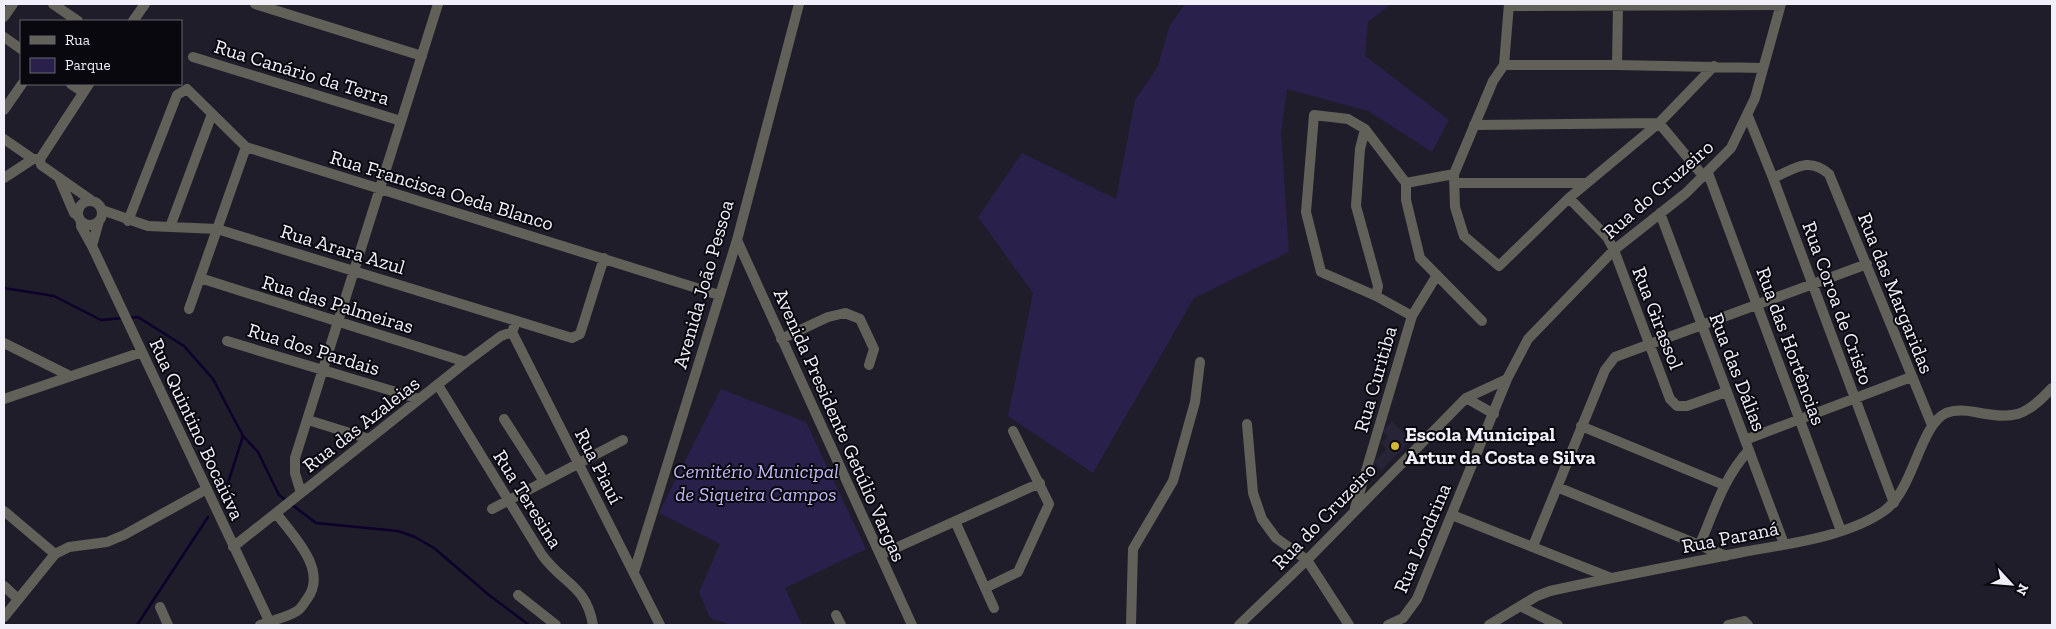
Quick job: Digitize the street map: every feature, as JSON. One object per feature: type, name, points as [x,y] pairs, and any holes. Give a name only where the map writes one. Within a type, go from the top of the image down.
[{"type":"street","points":[[4,17],[13,4]]},
{"type":"street","points":[[53,4],[77,20]]},
{"type":"street","points":[[134,20],[145,4]]},
{"type":"street","points":[[256,4],[422,56]]},
{"type":"street","points":[[298,495],[295,472],[296,458],[438,4]]},
{"type":"street","name":"Avenida João Pessoa","points":[[634,572],[737,240],[799,4]]},
{"type":"street","points":[[1714,66],[1659,123],[1569,198],[1499,266],[1464,236],[1455,207],[1454,178],[1474,124],[1493,81],[1504,65],[1509,5],[1780,4]]},
{"type":"street","name":"Rua do Cruzeiro","points":[[1528,339],[1614,250],[1706,175],[1731,148],[1748,116],[1780,4]]},
{"type":"street","points":[[1617,65],[1618,5]]},
{"type":"street","points":[[4,37],[20,48]]},
{"type":"street","name":"Rua Canário da Terra","points":[[193,57],[401,121]]},
{"type":"street","points":[[1504,65],[1763,68]]},
{"type":"street","points":[[4,110],[21,85]]},
{"type":"street","points":[[4,178],[37,159],[86,88]]},
{"type":"street","name":"Rua Francisca Oeda Blanco","points":[[128,221],[177,95],[187,89],[246,147],[719,295]]},
{"type":"street","points":[[170,227],[212,114]]},
{"type":"street","points":[[1412,316],[1376,296],[1321,272],[1306,212],[1314,116],[1348,119],[1365,129],[1406,183],[1406,200],[1420,258],[1482,321]]},
{"type":"street","name":"Rua Coroa de Cristo","points":[[1748,116],[1773,178],[1894,503]]},
{"type":"street","points":[[1474,124],[1659,123]]},
{"type":"street","name":"Rua das Hortências","points":[[1659,123],[1706,175],[1800,418],[1841,531]]},
{"type":"street","points":[[1365,129],[1360,149],[1356,206],[1378,286],[1376,296]]},
{"type":"street","points":[[4,139],[37,159],[41,165],[98,204],[102,210],[92,246]]},
{"type":"street","points":[[190,309],[246,147]]},
{"type":"street","name":"Rua das Margaridas","points":[[1773,178],[1808,164],[1819,166],[1829,174],[1932,425]]},
{"type":"street","points":[[59,178],[74,213],[79,219],[92,225],[99,221]]},
{"type":"street","points":[[1406,183],[1454,178],[1586,183]]},
{"type":"street","name":"Rua Girassol","points":[[1569,198],[1607,237],[1614,250],[1670,399],[1677,406],[1687,406],[1726,392]]},
{"type":"street","points":[[79,219],[81,204],[91,200]]},
{"type":"street","name":"Rua Arara Azul","points":[[102,210],[128,221],[148,226],[217,229],[356,271],[514,327],[572,338],[580,334],[604,258]]},
{"type":"street","name":"Rua das Dálias","points":[[1660,213],[1784,544]]},
{"type":"street","name":"Rua Quintino Bocaiúva","points":[[79,219],[207,489],[267,624]]},
{"type":"street","name":"Avenida Presidente Getúlio Vargas","points":[[737,240],[912,625]]},
{"type":"street","points":[[1533,546],[1605,370],[1615,357],[1867,264]]},
{"type":"street","name":"Rua Curitiba","points":[[1355,509],[1412,316],[1437,275]]},
{"type":"street","name":"Rua das Palmeiras","points":[[200,278],[466,362]]},
{"type":"street","points":[[782,339],[828,317],[845,314],[860,319],[874,349],[869,365]]},
{"type":"street","name":"Rua das Azaleias","points":[[233,547],[466,362],[514,327]]},
{"type":"street","name":"Rua Piauí","points":[[514,327],[578,462],[660,625]]},
{"type":"street","name":"Rua Londrina","points":[[1389,625],[1403,618],[1417,599],[1507,380],[1528,339]]},
{"type":"street","name":"Rua dos Pardais","points":[[227,341],[420,399]]},
{"type":"street","points":[[4,354],[8,345],[70,376]]},
{"type":"street","points":[[4,399],[142,352]]},
{"type":"street","points":[[1131,625],[1134,549],[1173,481],[1195,402],[1200,362]]},
{"type":"street","points":[[1745,440],[1911,377]]},
{"type":"street","name":"Rua do Cruzeiro","points":[[1239,625],[1307,560],[1466,398],[1507,380]]},
{"type":"street","name":"Rua Teresina","points":[[438,385],[554,571],[582,594],[590,607],[593,625]]},
{"type":"street","points":[[1894,503],[1932,425],[1945,414],[1960,409],[2002,417],[2021,413],[2036,406],[2052,388]]},
{"type":"street","points":[[1466,398],[1494,414]]},
{"type":"street","points":[[504,419],[542,480]]},
{"type":"street","points":[[308,420],[369,440]]},
{"type":"street","points":[[1247,424],[1253,493],[1262,519],[1276,538],[1307,560],[1349,625]]},
{"type":"street","points":[[1581,426],[1724,485]]},
{"type":"street","points":[[985,588],[1018,572],[1049,504],[1013,431]]},
{"type":"street","points":[[492,509],[542,480],[623,440]]},
{"type":"street","points":[[1700,544],[1724,485],[1749,450]]},
{"type":"street","points":[[880,555],[1040,483]]},
{"type":"street","points":[[1557,487],[1726,556]]},
{"type":"street","points":[[4,617],[55,554],[69,547],[107,542],[124,535],[207,489]]},
{"type":"street","name":"Rua Paraná","points":[[1489,625],[1520,606],[1550,591],[1841,531],[1866,521],[1894,503]]},
{"type":"street","points":[[267,624],[298,611],[310,594],[313,579],[311,566],[305,551],[280,510]]},
{"type":"street","points":[[4,511],[55,554]]},
{"type":"street","points":[[1452,515],[1611,578]]},
{"type":"street","points":[[954,522],[994,608]]},
{"type":"street","points":[[4,586],[18,599]]},
{"type":"street","points":[[518,595],[556,625]]},
{"type":"street","points":[[1520,606],[1558,625]]},
{"type":"street","points":[[160,607],[168,625]]},
{"type":"street","points":[[836,615],[841,625]]},
{"type":"street","points":[[1728,625],[1744,621],[1748,625]]},
{"type":"shaded area","name":"Escola Municipal Artur da Costa e Silva","points":[[1392,421],[1411,441],[1381,470],[1374,462],[1387,449],[1381,443],[1388,436],[1382,431]]},
{"type":"green space","points":[[1185,4],[1391,4],[1368,22],[1365,56],[1449,120],[1432,152],[1368,111],[1287,89],[1281,133],[1289,252],[1194,298],[1093,473],[1008,416],[1033,293],[978,217],[1022,153],[1116,199],[1135,100],[1157,68],[1170,25]]},
{"type":"green space","name":"Cemitério Municipal de Siqueira Campos","points":[[721,389],[806,422],[866,549],[785,588],[802,625],[731,625],[710,618],[699,592],[720,544],[659,513]]},
{"type":"waterway","points":[[4,288],[54,296],[101,320],[123,318]]},
{"type":"waterway","points":[[129,318],[138,317],[184,346],[213,379],[243,436],[258,452],[279,495],[287,501]]},
{"type":"waterway","points":[[228,483],[243,436]]},
{"type":"waterway","points":[[291,504],[316,523],[398,531],[415,537],[434,548],[489,595],[529,625]]},
{"type":"waterway","points":[[137,625],[208,517]]},
{"type":"place","name":"Escola Municipal Artur da Costa e Silva","points":[[1395,446]]}]
